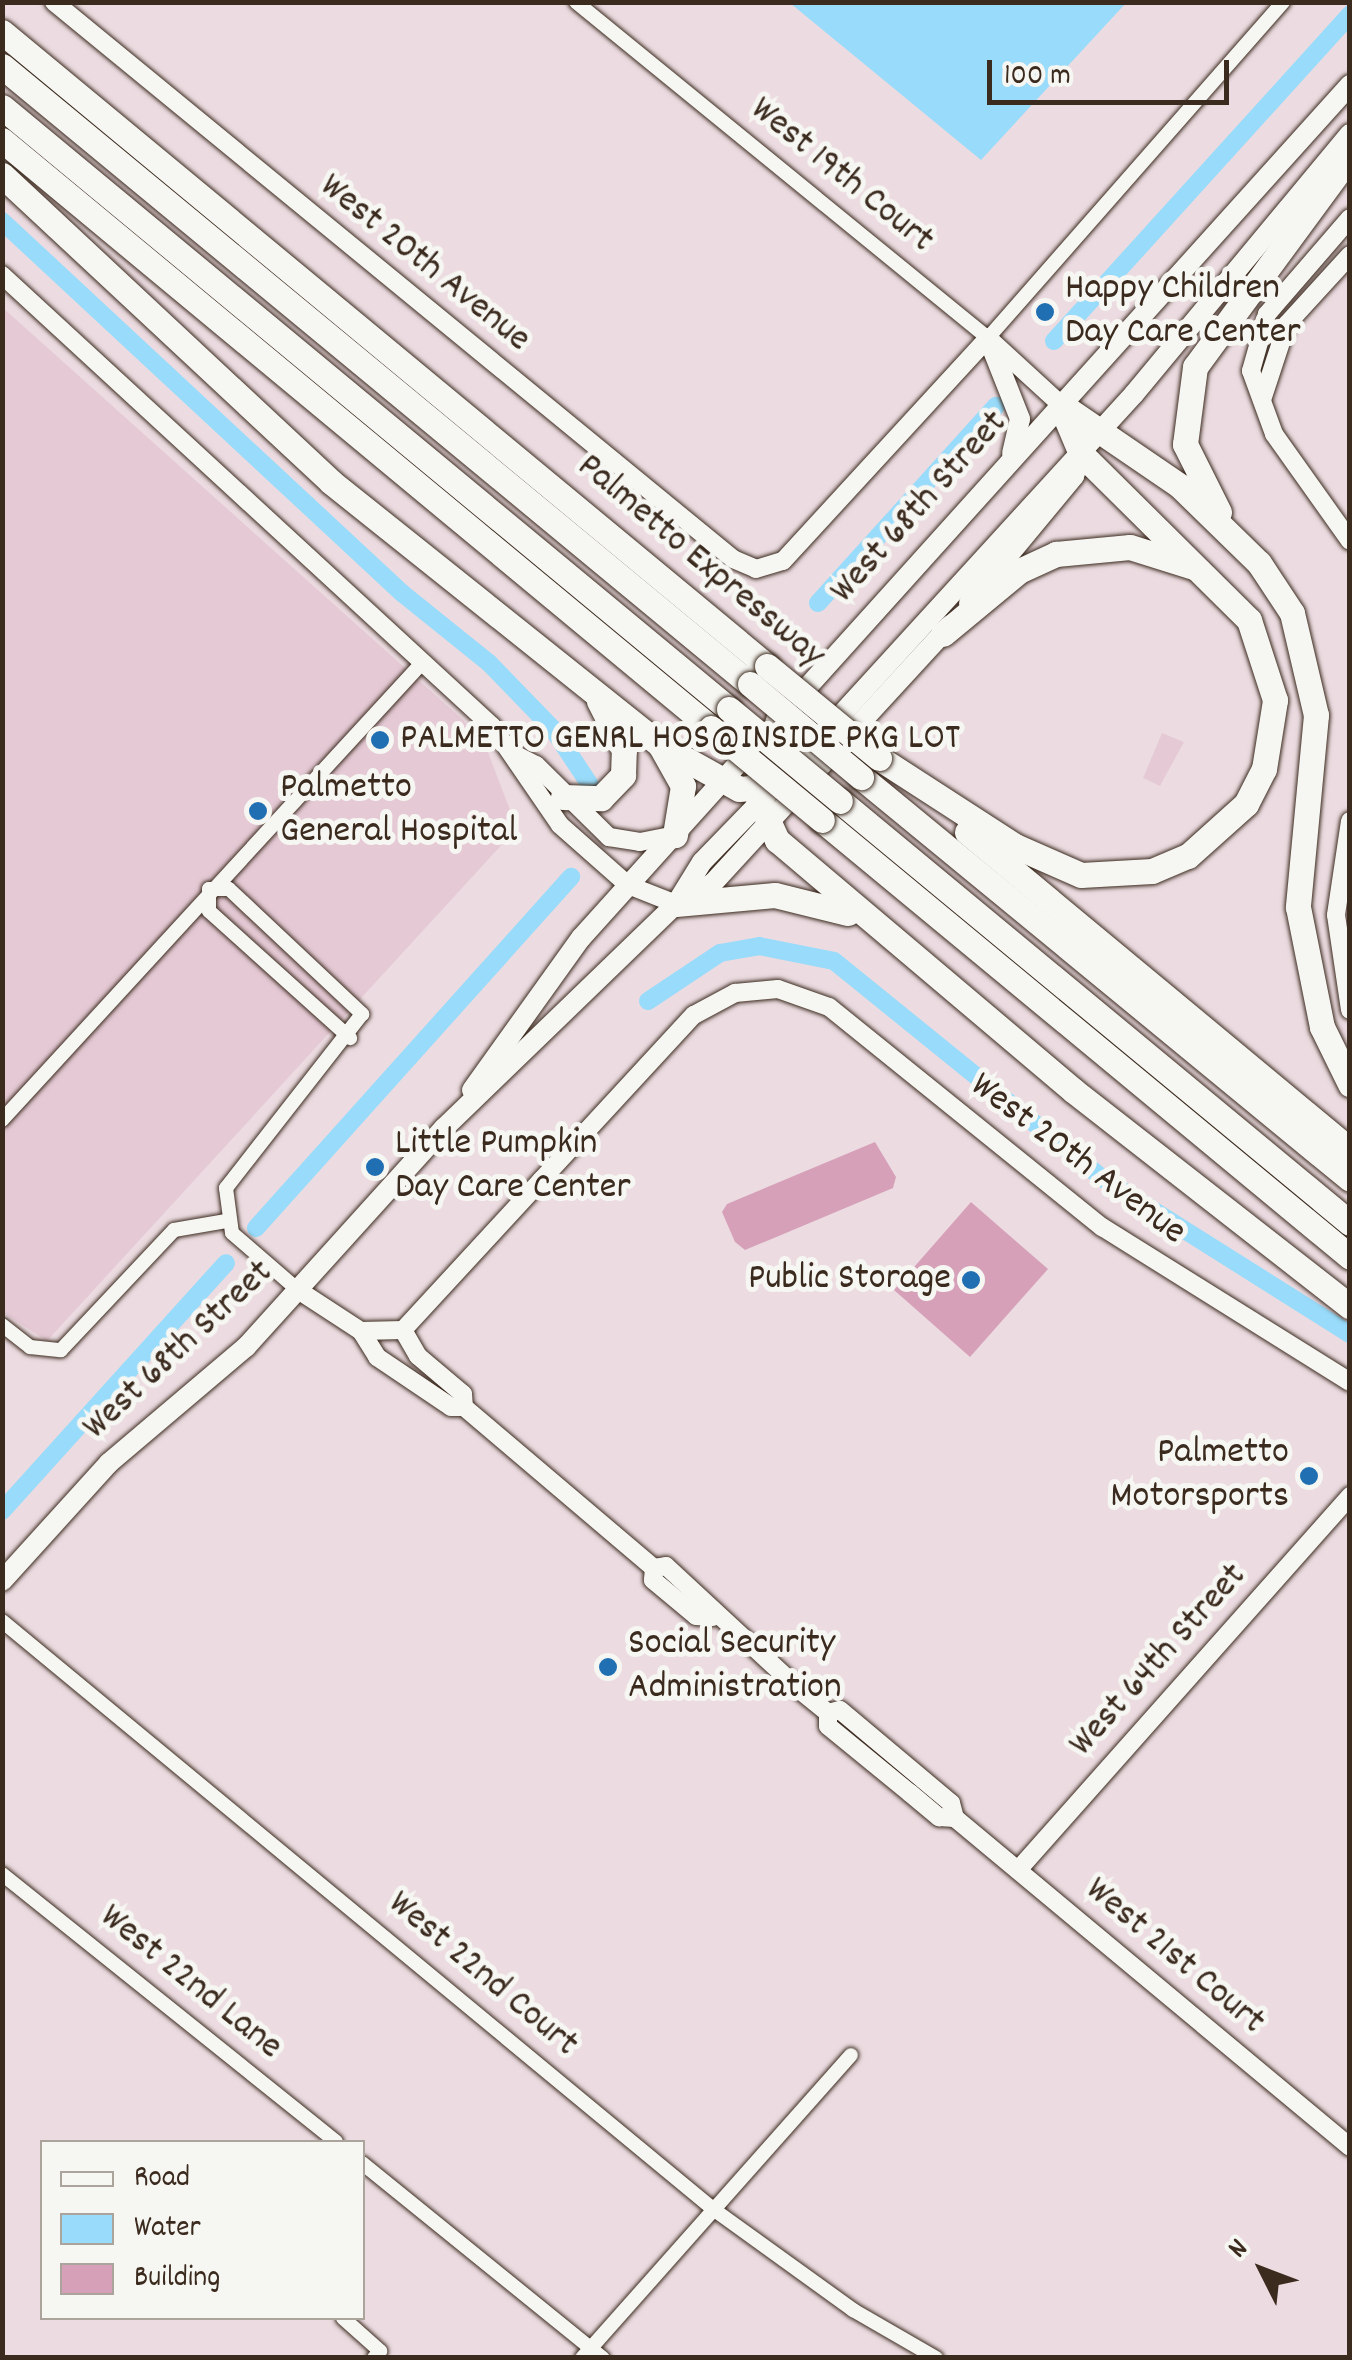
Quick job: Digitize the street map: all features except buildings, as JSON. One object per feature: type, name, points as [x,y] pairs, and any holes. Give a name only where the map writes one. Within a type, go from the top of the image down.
[{"type":"highway","name":"Palmetto Expressway","points":[[2,32],[758,675],[1350,1150]]},
{"type":"highway","points":[[2,66],[758,675]]},
{"type":"highway","points":[[2,107],[1350,1257]]},
{"type":"highway","points":[[2,140],[720,718]]},
{"type":"highway","points":[[1234,537],[1185,444],[1186,393],[1212,341],[1350,156]]},
{"type":"highway","points":[[2,176],[332,482],[660,744],[763,803],[866,921],[1350,1307]]},
{"type":"highway","points":[[1060,404],[1104,428],[1234,537],[1278,587],[1312,680],[1315,762],[1298,907],[1322,1027],[1350,1084]]},
{"type":"highway","points":[[870,767],[1015,846],[1081,875],[1152,871],[1188,856],[1246,804],[1272,734],[1267,662],[1248,620],[1210,574],[1081,454],[1060,404]]},
{"type":"highway","points":[[943,634],[1019,571],[1088,546],[1130,547],[1210,574]]},
{"type":"highway","points":[[564,797],[601,798],[625,769],[620,740],[592,688]]},
{"type":"highway","points":[[763,803],[778,720]]},
{"type":"highway","points":[[660,744],[684,786],[675,834]]},
{"type":"highway","points":[[870,767],[1350,1179]]},
{"type":"highway","points":[[831,811],[1350,1224]]},
{"type":"highway","points":[[676,904],[775,895],[866,921]]},
{"type":"main road","name":"West 68th Street","points":[[444,1128],[628,885],[1350,85]]},
{"type":"main road","name":"West 68th Street","points":[[2,1581],[109,1464],[230,1361],[444,1128],[676,904],[713,883],[763,803],[1104,428],[1350,134]]},
{"type":"main road","points":[[988,338],[1020,418],[1010,460]]},
{"type":"main road","name":"West 68th Street","points":[[763,803],[943,634],[1074,476],[1081,454]]},
{"type":"street","name":"West 19th Court","points":[[576,2],[988,338],[1060,404]]},
{"type":"street","name":"West 68th Street","points":[[756,569],[783,561],[988,338],[1282,2]]},
{"type":"street","name":"West 20th Avenue","points":[[58,4],[732,559],[756,569]]},
{"type":"street","points":[[1350,218],[1267,314],[1251,370],[1274,434],[1350,541]]},
{"type":"street","points":[[1262,400],[1287,324],[1350,255]]},
{"type":"street","points":[[2,275],[514,754],[547,813],[628,885],[676,904]]},
{"type":"street","points":[[2,1120],[421,664]]},
{"type":"street","points":[[514,754],[536,765],[564,797],[609,837],[640,842],[675,834]]},
{"type":"street","points":[[1350,820],[1336,915],[1350,1010]]},
{"type":"street","points":[[210,890],[229,889],[360,1009],[350,1038],[234,1172],[226,1221],[255,1258],[298,1290]]},
{"type":"street","points":[[210,890],[209,911],[350,1038]]},
{"type":"street","name":"West 20th Avenue","points":[[403,1330],[685,1024],[726,996],[771,988],[830,1007],[1102,1227],[1350,1382]]},
{"type":"street","points":[[2,1326],[30,1348],[61,1350],[174,1230],[226,1221]]},
{"type":"street","name":"West 21st Court","points":[[298,1290],[362,1331],[376,1358],[451,1407],[464,1406]]},
{"type":"street","points":[[362,1331],[403,1330]]},
{"type":"street","name":"West 21st Court","points":[[403,1330],[418,1356],[462,1394],[464,1406],[654,1568],[666,1566],[708,1601],[713,1617],[828,1713],[840,1710],[951,1803],[955,1818],[1350,2147]]},
{"type":"street","name":"West 64th Street","points":[[1018,1870],[1350,1496]]},
{"type":"street","name":"West 22nd Court","points":[[2,1621],[713,2208],[853,2310],[936,2358]]},
{"type":"street","name":"West 22nd Lane","points":[[2,1874],[334,2140]]},
{"type":"street","points":[[365,2166],[592,2354],[713,2208],[851,2055]]},
{"type":"street","points":[[345,2320],[380,2351],[374,2358]]},
{"type":"shaded area","name":"Palmetto General Hospital","points":[[2,307],[462,719],[486,747],[517,828],[47,1341],[2,1312]]},
{"type":"shaded area","points":[[1162,733],[1184,742],[1160,786],[1143,778]]},
{"type":"water","points":[[790,3],[1126,3],[981,160]]},
{"type":"waterway","points":[[1054,341],[1350,14]]},
{"type":"waterway","points":[[2,221],[402,593],[489,663],[553,729],[590,785]]},
{"type":"waterway","points":[[818,603],[996,406]]},
{"type":"waterway","points":[[256,1228],[571,877]]},
{"type":"waterway","points":[[648,1001],[720,953],[759,946],[834,961],[1102,1178],[1350,1334]]},
{"type":"waterway","points":[[2,1511],[226,1263]]},
{"type":"place","name":"Happy Children Day Care Center","points":[[1045,312]]},
{"type":"place","name":"PALMETTO GENRL HOS@INSIDE PKG LOT","points":[[380,740]]},
{"type":"place","name":"Palmetto General Hospital","points":[[258,811]]},
{"type":"place","name":"Little Pumpkin Day Care Center","points":[[375,1167]]},
{"type":"place","name":"Public Storage","points":[[971,1280]]},
{"type":"place","name":"Palmetto Motorsports","points":[[1309,1476]]},
{"type":"place","name":"Social Security Administration","points":[[608,1667]]}]
